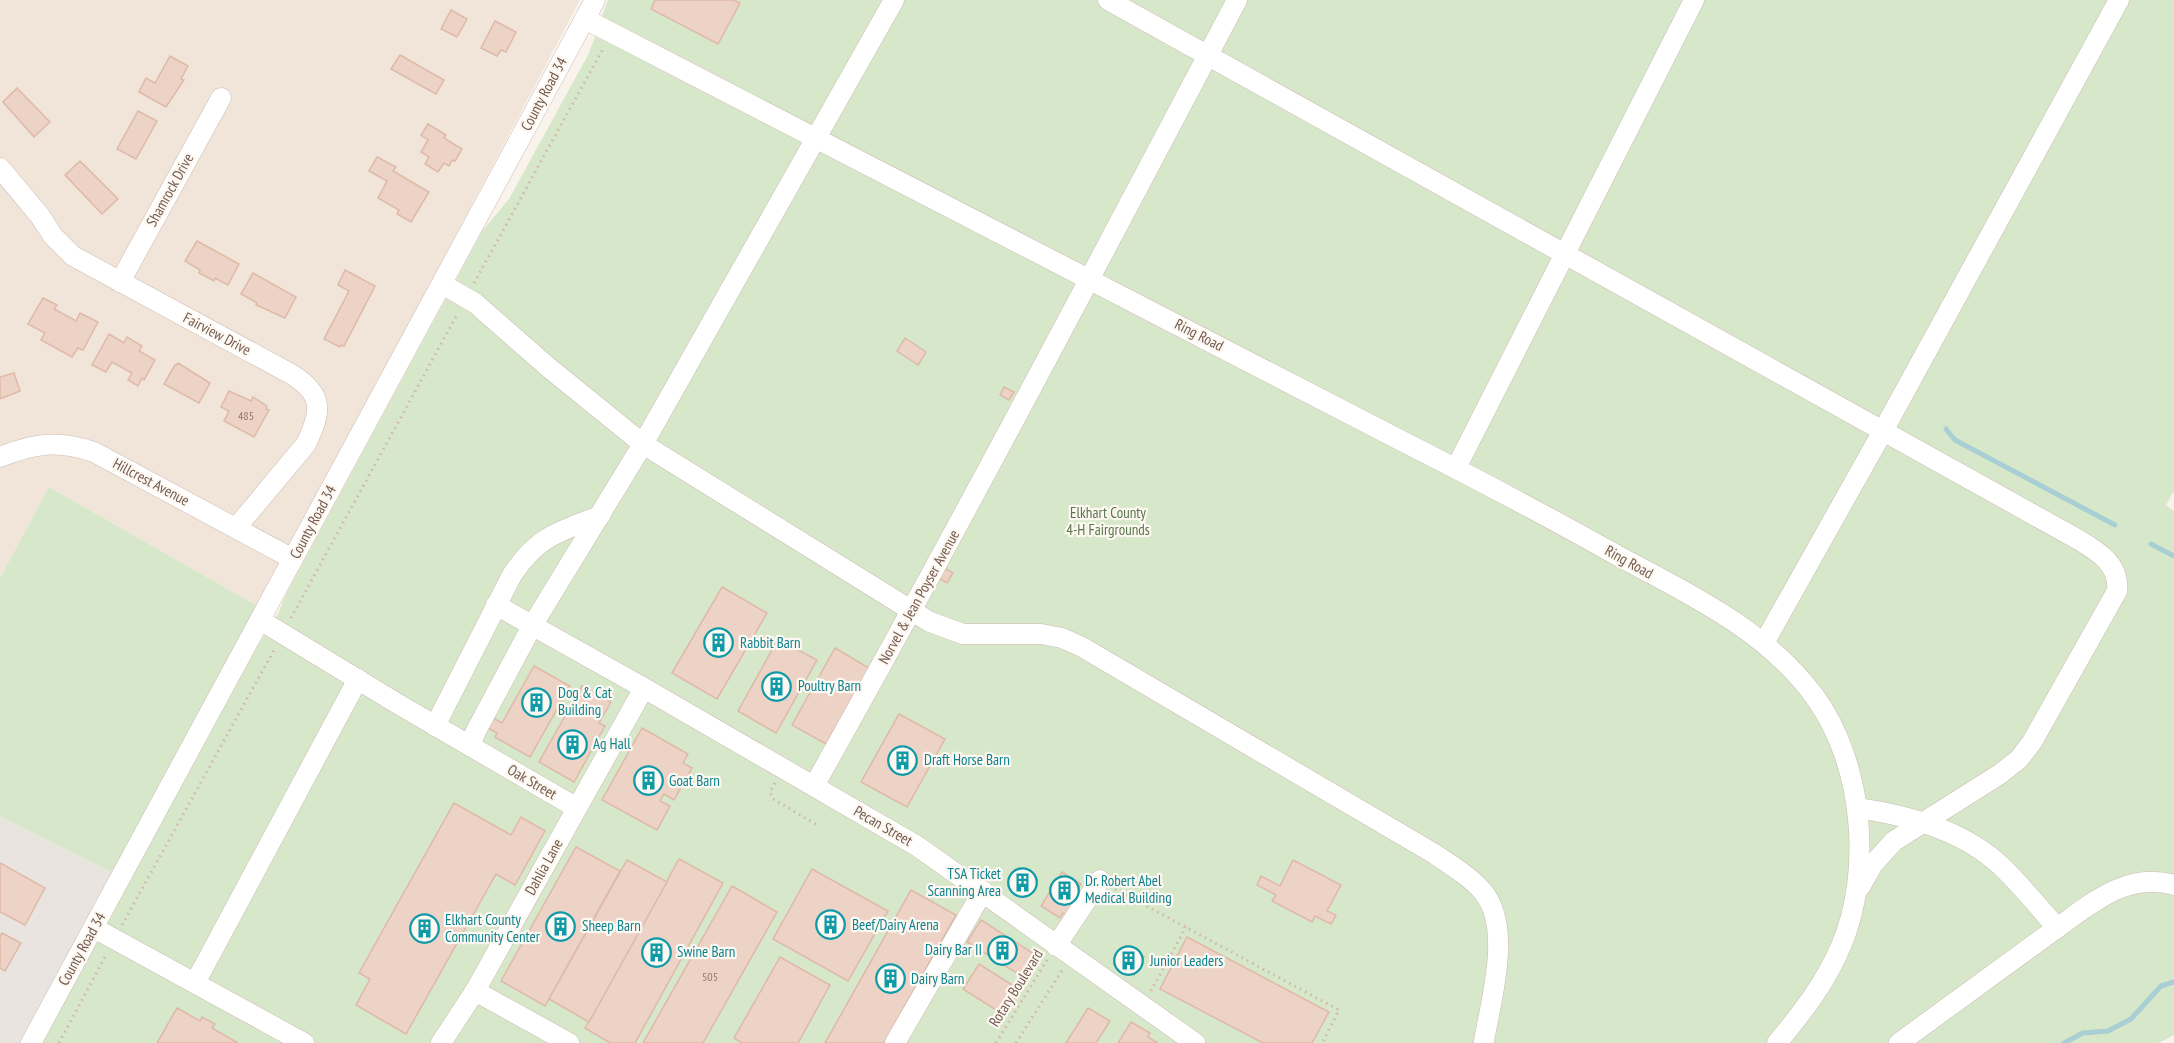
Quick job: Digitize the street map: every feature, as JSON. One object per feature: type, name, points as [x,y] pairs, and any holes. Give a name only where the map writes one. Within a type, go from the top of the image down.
[{"type":"street","name":"County Road 34","points":[[31,1043],[595,0]]},
{"type":"street","points":[[470,746],[532,626],[643,444],[894,0]]},
{"type":"street","points":[[1108,0],[2098,551],[2115,570],[2118,580],[2117,591],[2032,742],[2019,759],[2000,774],[1894,841],[1873,864],[1857,892]]},
{"type":"street","name":"Norvel & Jean Poyser Avenue","points":[[814,786],[1022,407],[1237,0]]},
{"type":"street","points":[[1456,468],[1694,0]]},
{"type":"street","points":[[1764,643],[2119,0]]},
{"type":"street","name":"Ring Road","points":[[585,19],[1456,468],[1711,607],[1764,643],[1791,668],[1830,720],[1844,756],[1857,808],[1859,848],[1857,892],[1842,946],[1809,1003],[1777,1043]]},
{"type":"street","name":"Shamrock Drive","points":[[120,282],[221,98]]},
{"type":"street","name":"Fairview Drive","points":[[0,168],[62,247],[87,265],[291,374],[311,388],[317,410],[314,428],[306,444],[236,528]]},
{"type":"street","points":[[442,284],[466,297],[643,444],[930,622],[963,634],[1041,634],[1062,638],[1082,647],[1457,869],[1485,894],[1495,916],[1498,940],[1484,1041]]},
{"type":"street","name":"Hillcrest Avenue","points":[[0,457],[28,446],[57,443],[94,452],[293,560]]},
{"type":"street","points":[[435,726],[512,575],[523,558],[534,547],[558,531],[600,516]]},
{"type":"street","name":"Pecan Street","points":[[496,606],[644,688],[917,846],[1195,1043]]},
{"type":"street","name":"Oak Street","points":[[260,620],[435,726],[577,808]]},
{"type":"street","points":[[195,983],[358,679]]},
{"type":"street","name":"Dahlia Lane","points":[[441,1043],[475,990],[644,688]]},
{"type":"street","points":[[1857,808],[1886,812],[1959,836],[2000,865],[2057,928]]},
{"type":"street","points":[[1899,1043],[2099,899],[2119,888],[2143,880],[2174,885]]},
{"type":"street","points":[[1056,946],[1105,883]]},
{"type":"street","points":[[895,1043],[983,891]]},
{"type":"street","points":[[94,928],[304,1043]]},
{"type":"street","points":[[475,990],[569,1043]]},
{"type":"path","points":[[58,1043],[612,33]]},
{"type":"path","points":[[784,769],[770,792],[770,796],[819,826]]},
{"type":"path","points":[[1105,883],[1339,1010],[1322,1043]]},
{"type":"path","points":[[1143,1006],[1185,927]]},
{"type":"path","name":"Rotary Boulevard","points":[[996,1043],[1056,946]]},
{"type":"shaded area","points":[[0,0],[580,0],[259,607],[49,487],[0,578]]},
{"type":"shaded area","points":[[0,816],[114,873],[20,1043],[0,1043]]},
{"type":"green space","name":"Elkhart County 4-H Fairgrounds","points":[[608,0],[2174,0],[2174,491],[2166,505],[2174,511],[2174,1035],[2159,1043],[42,1043],[258,645],[277,616],[287,592],[483,230],[509,199],[589,53]]},
{"type":"green space","points":[[49,487],[259,607],[114,873],[0,816],[0,578]]},
{"type":"building","points":[[655,0],[733,0],[740,3],[718,44],[651,9]]},
{"type":"building","points":[[451,10],[467,19],[457,37],[441,29]]},
{"type":"building","points":[[495,21],[516,32],[506,52],[501,50],[497,56],[481,48]]},
{"type":"building","points":[[400,55],[444,80],[436,94],[391,69]]},
{"type":"building","points":[[170,56],[188,66],[181,79],[184,80],[166,107],[139,92],[146,78],[155,83]]},
{"type":"building","points":[[17,88],[50,122],[34,137],[3,102]]},
{"type":"building","points":[[138,111],[157,121],[136,159],[117,149]]},
{"type":"building","points":[[428,124],[446,135],[444,138],[462,149],[455,161],[452,160],[449,166],[444,163],[438,172],[425,164],[429,157],[421,152],[428,140],[421,135]]},
{"type":"building","points":[[377,157],[396,167],[393,171],[429,192],[411,222],[397,214],[399,210],[378,198],[387,181],[369,171]]},
{"type":"building","points":[[80,161],[118,199],[102,214],[65,175]]},
{"type":"building","points":[[197,241],[239,264],[228,285],[199,273],[200,270],[185,261]]},
{"type":"building","points":[[345,270],[375,286],[344,346],[340,347],[324,339],[349,291],[338,285]]},
{"type":"building","points":[[253,273],[296,297],[285,318],[256,305],[257,303],[241,294]]},
{"type":"building","points":[[43,298],[57,305],[54,309],[76,321],[80,313],[98,322],[83,350],[78,348],[72,357],[41,340],[45,333],[28,324]]},
{"type":"building","points":[[109,334],[124,343],[127,337],[142,346],[139,351],[155,360],[138,386],[128,380],[132,373],[112,362],[106,372],[92,365]]},
{"type":"building","points":[[905,338],[926,352],[918,365],[897,351]]},
{"type":"building","points":[[178,363],[210,383],[199,403],[164,384]]},
{"type":"building","points":[[14,373],[20,391],[0,399],[0,377]]},
{"type":"building","points":[[1004,387],[1014,392],[1009,400],[1000,395]]},
{"type":"building","points":[[229,391],[251,401],[253,397],[267,406],[266,409],[269,410],[254,437],[224,421],[229,411],[221,407]]},
{"type":"building","points":[[944,568],[953,573],[947,583],[939,578]]},
{"type":"building","name":"Rabbit Barn","points":[[722,587],[767,613],[717,699],[672,673]]},
{"type":"building","name":"Poultry Barn","points":[[778,639],[817,660],[776,733],[738,711]]},
{"type":"building","points":[[835,648],[869,668],[826,744],[792,725]]},
{"type":"building","name":"Dog & Cat Building","points":[[534,666],[570,686],[530,757],[495,737],[497,733],[488,728],[493,718],[502,723]]},
{"type":"building","name":"Ag Hall","points":[[582,686],[611,702],[599,723],[605,726],[574,782],[539,762]]},
{"type":"building","name":"Draft Horse Barn","points":[[899,714],[945,739],[907,807],[861,782]]},
{"type":"building","name":"Goat Barn","points":[[642,728],[688,754],[683,763],[692,768],[674,800],[664,794],[660,801],[670,806],[657,830],[602,800]]},
{"type":"building","name":"Elkhart County Community Center","points":[[454,803],[511,835],[521,817],[545,831],[515,885],[496,874],[406,1034],[356,1005],[370,979],[359,973]]},
{"type":"building","name":"Sheep Barn","points":[[576,847],[620,871],[545,1006],[501,981]]},
{"type":"building","name":"Swine Barn","points":[[679,859],[723,883],[635,1043],[610,1043],[585,1028]]},
{"type":"building","points":[[627,860],[667,882],[589,1022],[549,999]]},
{"type":"building","points":[[1293,860],[1341,885],[1327,911],[1336,915],[1331,924],[1315,916],[1312,922],[1272,901],[1276,895],[1257,885],[1261,876],[1280,886]]},
{"type":"building","points":[[0,863],[45,888],[25,925],[0,912]]},
{"type":"building","name":"Beef/Dairy Arena","points":[[812,869],[888,911],[848,981],[773,939]]},
{"type":"building","name":"TSA Ticket Scanning Area","points":[[1018,869],[1037,880],[1026,897],[1008,886]]},
{"type":"building","name":"Dr. Robert Abel Medical Building","points":[[1062,872],[1081,884],[1073,896],[1079,899],[1069,917],[1063,913],[1060,918],[1041,906]]},
{"type":"building","points":[[732,886],[777,912],[703,1043],[643,1043]]},
{"type":"building","name":"Dairy Barn","points":[[911,890],[956,915],[884,1043],[825,1043]]},
{"type":"building","name":"Dairy Bar II","points":[[981,920],[1039,957],[1026,979],[967,942]]},
{"type":"building","points":[[2,933],[21,943],[5,971],[0,968]]},
{"type":"building","points":[[1187,937],[1329,1012],[1312,1043],[1263,1043],[1160,989]]},
{"type":"building","name":"Junior Leaders","points":[[1125,946],[1144,957],[1134,975],[1114,965]]},
{"type":"building","points":[[780,957],[830,985],[798,1043],[742,1043],[734,1038]]},
{"type":"building","points":[[979,964],[1020,990],[1004,1015],[963,989]]},
{"type":"building","points":[[177,1008],[200,1021],[202,1017],[215,1024],[212,1028],[238,1043],[157,1043]]},
{"type":"building","points":[[1088,1008],[1110,1021],[1096,1043],[1066,1043]]},
{"type":"building","points":[[1131,1022],[1150,1033],[1148,1037],[1158,1043],[1118,1043]]},
{"type":"waterway","points":[[1946,429],[1955,440],[2115,525]]},
{"type":"waterway","points":[[2151,544],[2174,556]]},
{"type":"waterway","points":[[2064,1043],[2083,1033],[2108,1031],[2131,1019],[2161,986],[2174,982]]},
{"type":"place","name":"Rabbit Barn","points":[[719,643]]},
{"type":"place","name":"Poultry Barn","points":[[777,686]]},
{"type":"place","name":"Dog & Cat Building","points":[[537,702]]},
{"type":"place","name":"Ag Hall","points":[[572,744]]},
{"type":"place","name":"Draft Horse Barn","points":[[903,760]]},
{"type":"place","name":"Goat Barn","points":[[648,781]]},
{"type":"place","name":"TSA Ticket Scanning Area","points":[[1022,883]]},
{"type":"place","name":"Dr. Robert Abel Medical Building","points":[[1064,890]]},
{"type":"place","name":"Beef/Dairy Arena","points":[[831,925]]},
{"type":"place","name":"Sheep Barn","points":[[561,926]]},
{"type":"place","name":"Elkhart County Community Center","points":[[424,929]]},
{"type":"place","name":"Dairy Bar II","points":[[1003,950]]},
{"type":"place","name":"Swine Barn","points":[[656,952]]},
{"type":"place","name":"Junior Leaders","points":[[1129,961]]},
{"type":"place","name":"Dairy Barn","points":[[890,979]]}]
